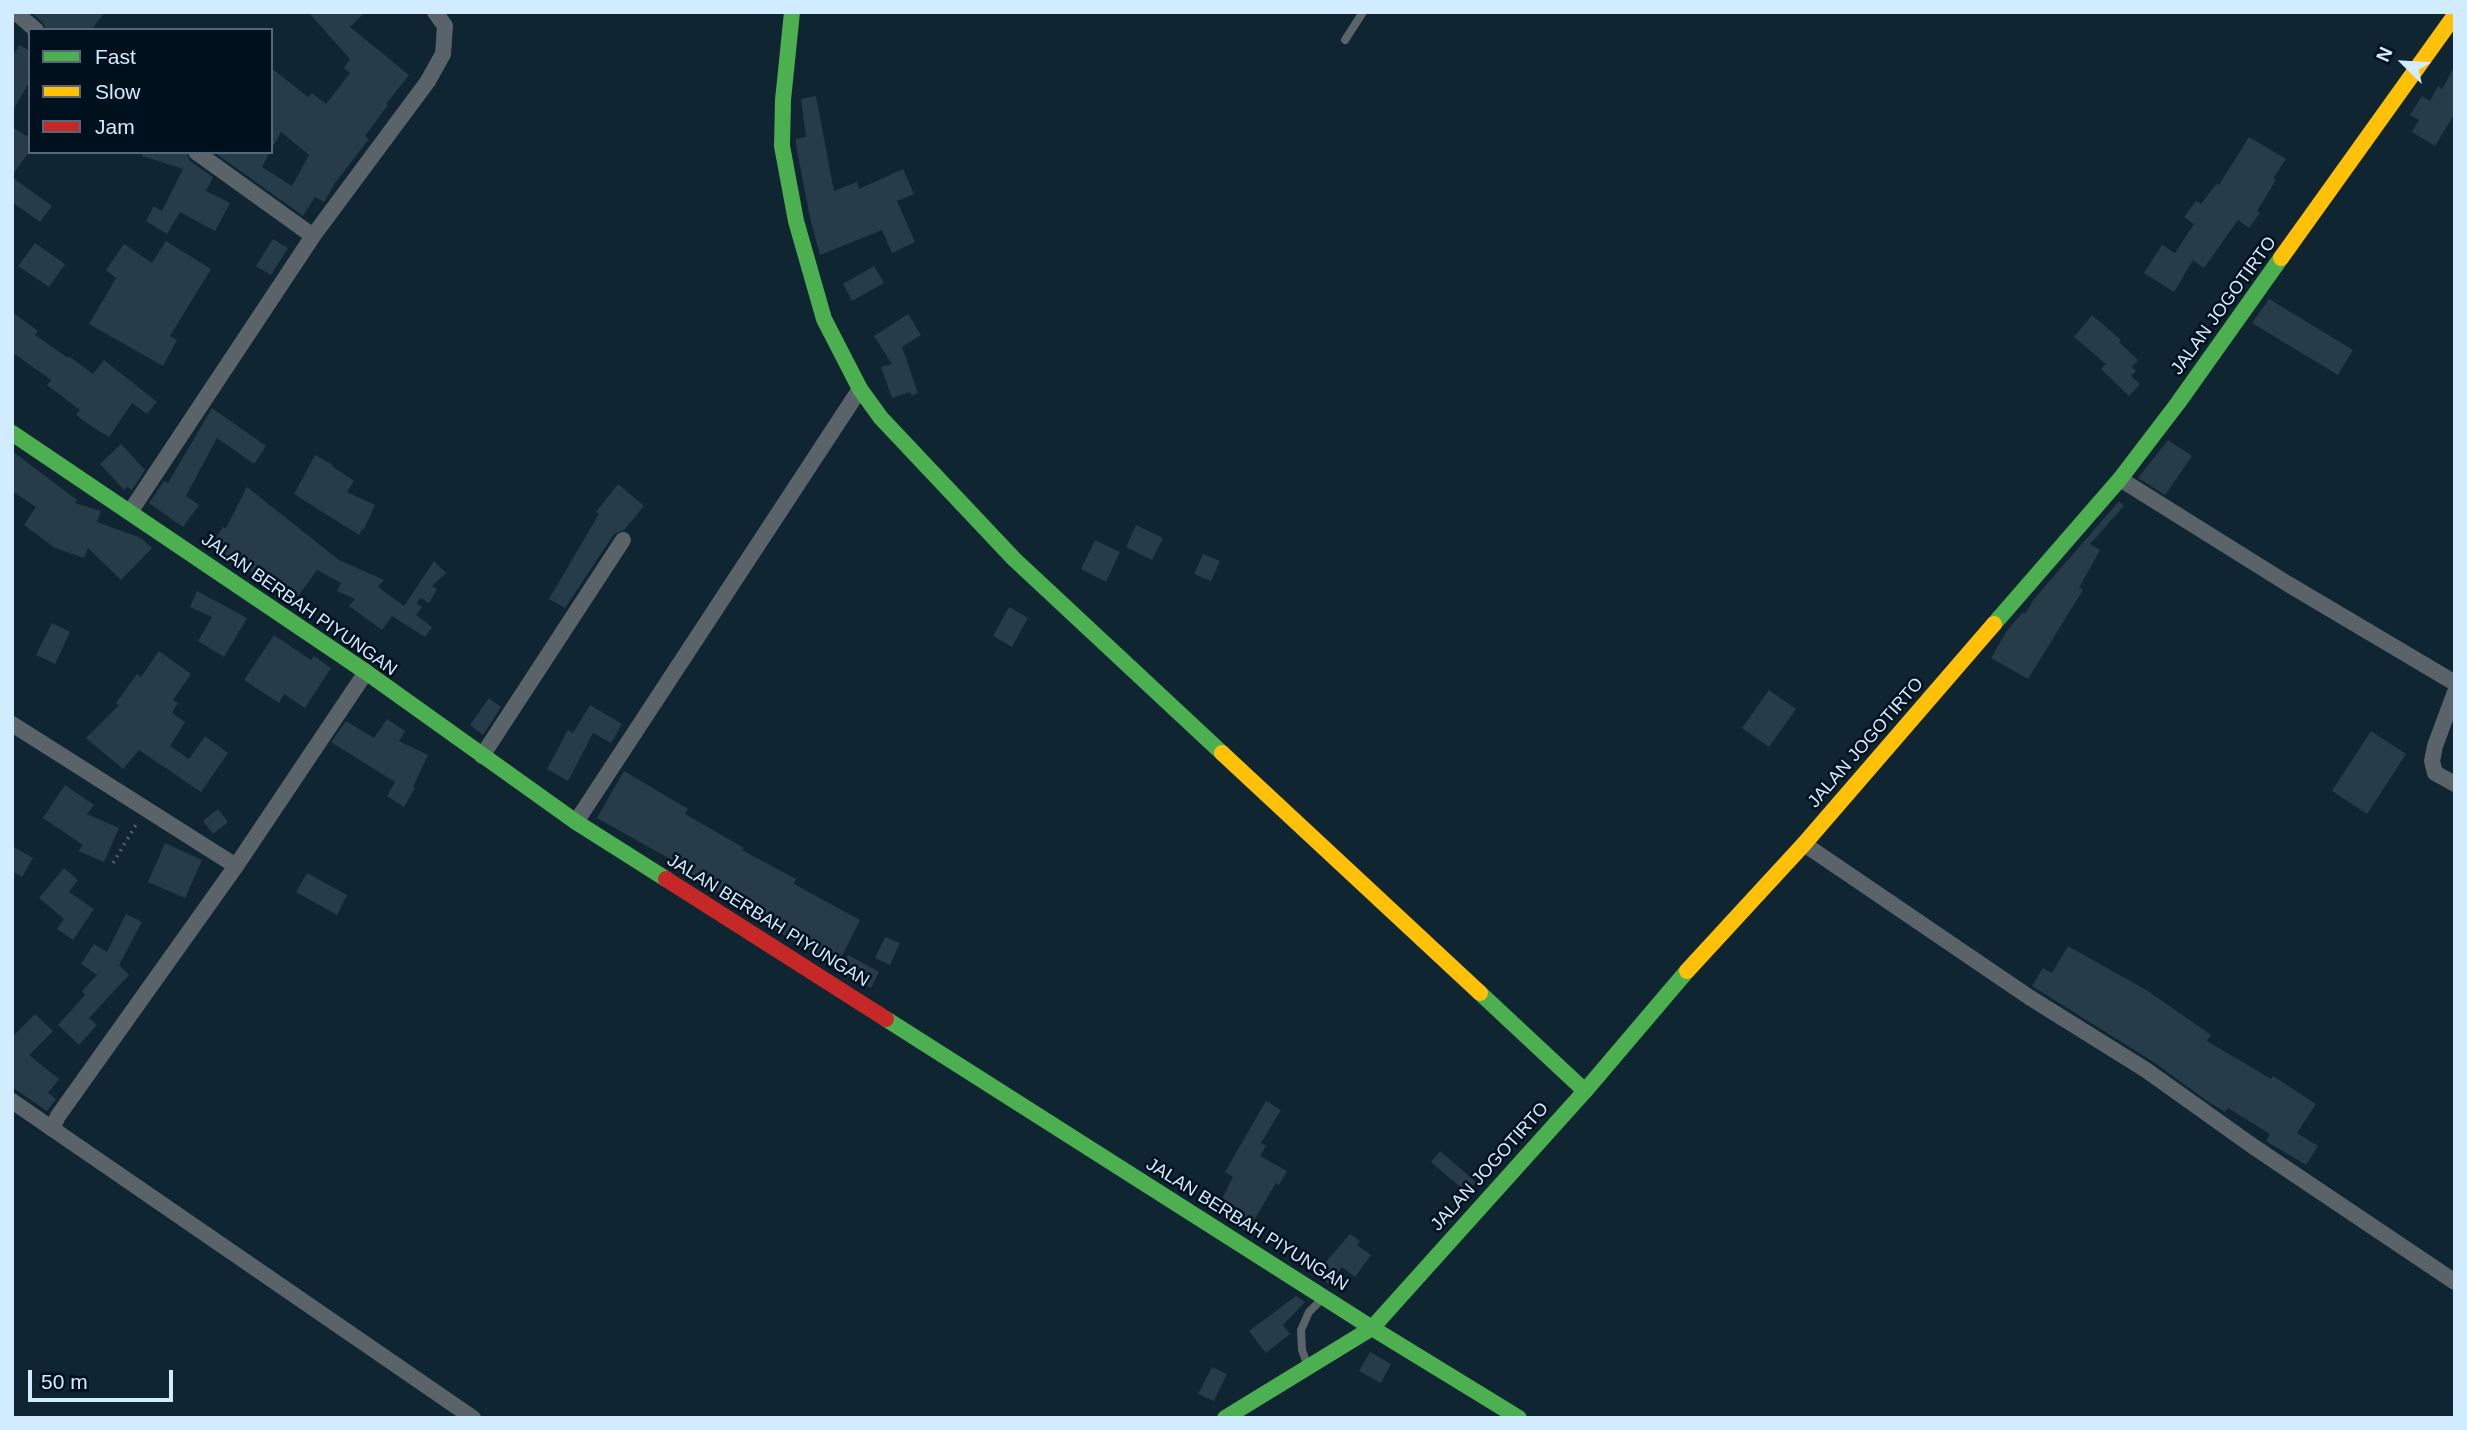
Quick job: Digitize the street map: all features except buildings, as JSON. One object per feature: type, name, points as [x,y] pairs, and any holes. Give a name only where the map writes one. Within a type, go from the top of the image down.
[{"type":"street","points":[[15,12],[34,28]]},
{"type":"street","points":[[130,513],[313,236],[428,81],[443,54],[445,26],[435,12]]},
{"type":"street","points":[[792,12],[783,100],[782,146],[796,221],[824,319],[860,389],[881,418],[1014,559],[1585,1091]]},
{"type":"street","name":"JALAN JOGOTIRTO","points":[[1225,1418],[1372,1328],[1585,1091],[1689,969],[1804,844],[2120,479],[2186,392],[2455,15]]},
{"type":"street","points":[[200,154],[313,236]]},
{"type":"street","points":[[576,822],[860,389]]},
{"type":"street","name":"JALAN BERBAH PIYUNGAN","points":[[12,433],[366,672],[576,822],[1372,1328],[1519,1418]]},
{"type":"street","points":[[2120,479],[2288,584],[2455,683]]},
{"type":"street","points":[[482,756],[623,540]]},
{"type":"street","points":[[52,1129],[58,1116],[236,866],[366,672]]},
{"type":"street","points":[[2455,692],[2432,761],[2435,773],[2455,785]]},
{"type":"street","points":[[12,724],[236,866]]},
{"type":"street","points":[[1804,844],[2029,997],[2146,1070],[2254,1147],[2455,1282]]},
{"type":"street","points":[[12,1101],[473,1418]]},
{"type":"lane","points":[[1345,40],[1363,12]]},
{"type":"lane","points":[[1308,1367],[1302,1350],[1301,1330],[1309,1312],[1324,1297]]},
{"type":"path","points":[[113,863],[146,809]]},
{"type":"traffic: fast","points":[[792,12],[783,100],[782,146],[796,221],[824,319],[860,389],[881,418],[1014,559],[1222,753]]},
{"type":"traffic: fast","points":[[1994,624],[2120,479],[2178,403],[2281,258]]},
{"type":"traffic: fast","points":[[12,433],[366,672],[576,822],[666,879]]},
{"type":"traffic: fast","points":[[1225,1418],[1372,1328],[1585,1091],[1687,971]]},
{"type":"traffic: fast","points":[[1480,993],[1585,1091]]},
{"type":"traffic: fast","points":[[886,1019],[1372,1328],[1519,1418]]},
{"type":"traffic: slow","points":[[2281,258],[2455,15]]},
{"type":"traffic: slow","points":[[1687,971],[1804,844],[1994,624]]},
{"type":"traffic: slow","points":[[1222,753],[1480,993]]},
{"type":"traffic: jam","points":[[666,879],[886,1019]]}]
